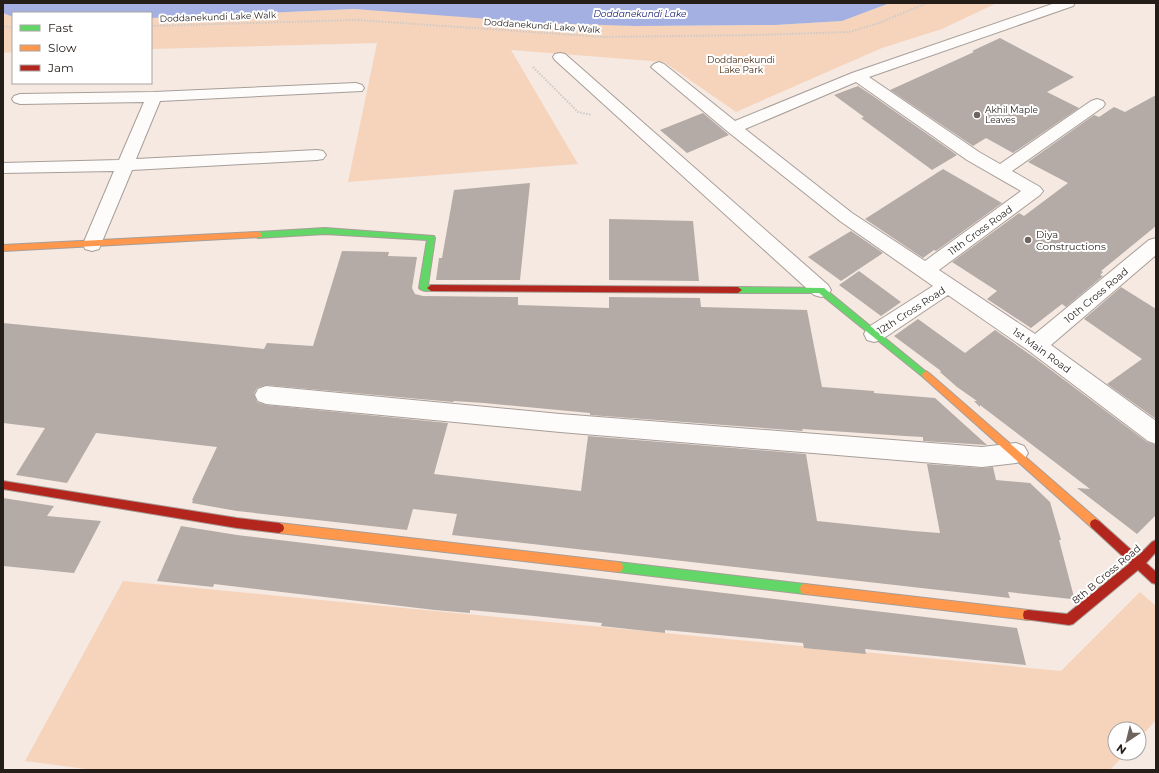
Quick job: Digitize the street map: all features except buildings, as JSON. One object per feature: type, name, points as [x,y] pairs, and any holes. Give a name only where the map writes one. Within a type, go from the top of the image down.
[{"type":"street","points":[[733,128],[857,76],[1068,3]]},
{"type":"street","points":[[560,57],[821,290],[931,379],[1156,579]]},
{"type":"street","name":"1st Main Road","points":[[659,67],[733,128],[846,217],[1036,345],[1156,434]]},
{"type":"street","points":[[857,76],[973,156],[1001,171],[1097,104]]},
{"type":"street","points":[[20,99],[154,97],[356,88]]},
{"type":"street","points":[[92,244],[154,97]]},
{"type":"street","points":[[3,168],[317,155]]},
{"type":"street","name":"11th Cross Road","points":[[926,270],[1034,191],[1001,171]]},
{"type":"street","points":[[3,248],[325,231],[431,238],[423,288],[821,290]]},
{"type":"street","name":"10th Cross Road","points":[[1036,345],[1156,245]]},
{"type":"street","name":"12th Cross Road","points":[[874,334],[949,285]]},
{"type":"street","points":[[266,395],[560,423],[974,456],[1016,453]]},
{"type":"street","name":"8th B Cross Road","points":[[3,485],[237,523],[1069,620],[1138,563],[1156,545]]},
{"type":"path","name":"Doddanekundi Lake Walk","points":[[152,26],[357,20],[604,38],[755,35],[849,32],[879,24],[927,3]]},
{"type":"green space","name":"Doddanekundi Lake Park","points":[[890,3],[997,3],[942,29],[882,48],[736,112],[664,62],[511,50],[578,164],[348,182],[377,43],[152,49],[152,18],[354,9],[635,26],[775,25],[842,21]]},
{"type":"green space","points":[[3,13],[12,17],[12,52],[3,53]]},
{"type":"green space","points":[[123,581],[1061,671],[1140,592],[1156,606],[1156,720],[1147,730],[1147,721],[1107,721],[1107,761],[1118,761],[1110,770],[94,770],[25,761]]},
{"type":"water","name":"Doddanekundi Lake","points":[[3,3],[890,3],[842,21],[775,25],[635,26],[543,23],[354,9],[152,18],[152,12],[12,12],[12,17],[3,13]]},
{"type":"traffic: fast","points":[[258,235],[325,231],[431,238],[423,288],[431,288]]},
{"type":"traffic: fast","points":[[738,290],[821,290],[926,375]]},
{"type":"traffic: fast","points":[[618,567],[805,589]]},
{"type":"traffic: slow","points":[[3,248],[258,235]]},
{"type":"traffic: slow","points":[[926,375],[1095,524]]},
{"type":"traffic: slow","points":[[279,528],[618,567]]},
{"type":"traffic: slow","points":[[805,589],[1028,615]]},
{"type":"traffic: jam","points":[[431,288],[738,290]]},
{"type":"traffic: jam","points":[[3,485],[237,523],[279,528]]},
{"type":"traffic: jam","points":[[1095,524],[1156,579]]},
{"type":"traffic: jam","points":[[1028,615],[1069,620],[1138,563],[1156,545]]},
{"type":"place","name":"Akhil Maple Leaves","points":[[977,115]]},
{"type":"place","name":"Diya Constructions","points":[[1028,240]]}]
